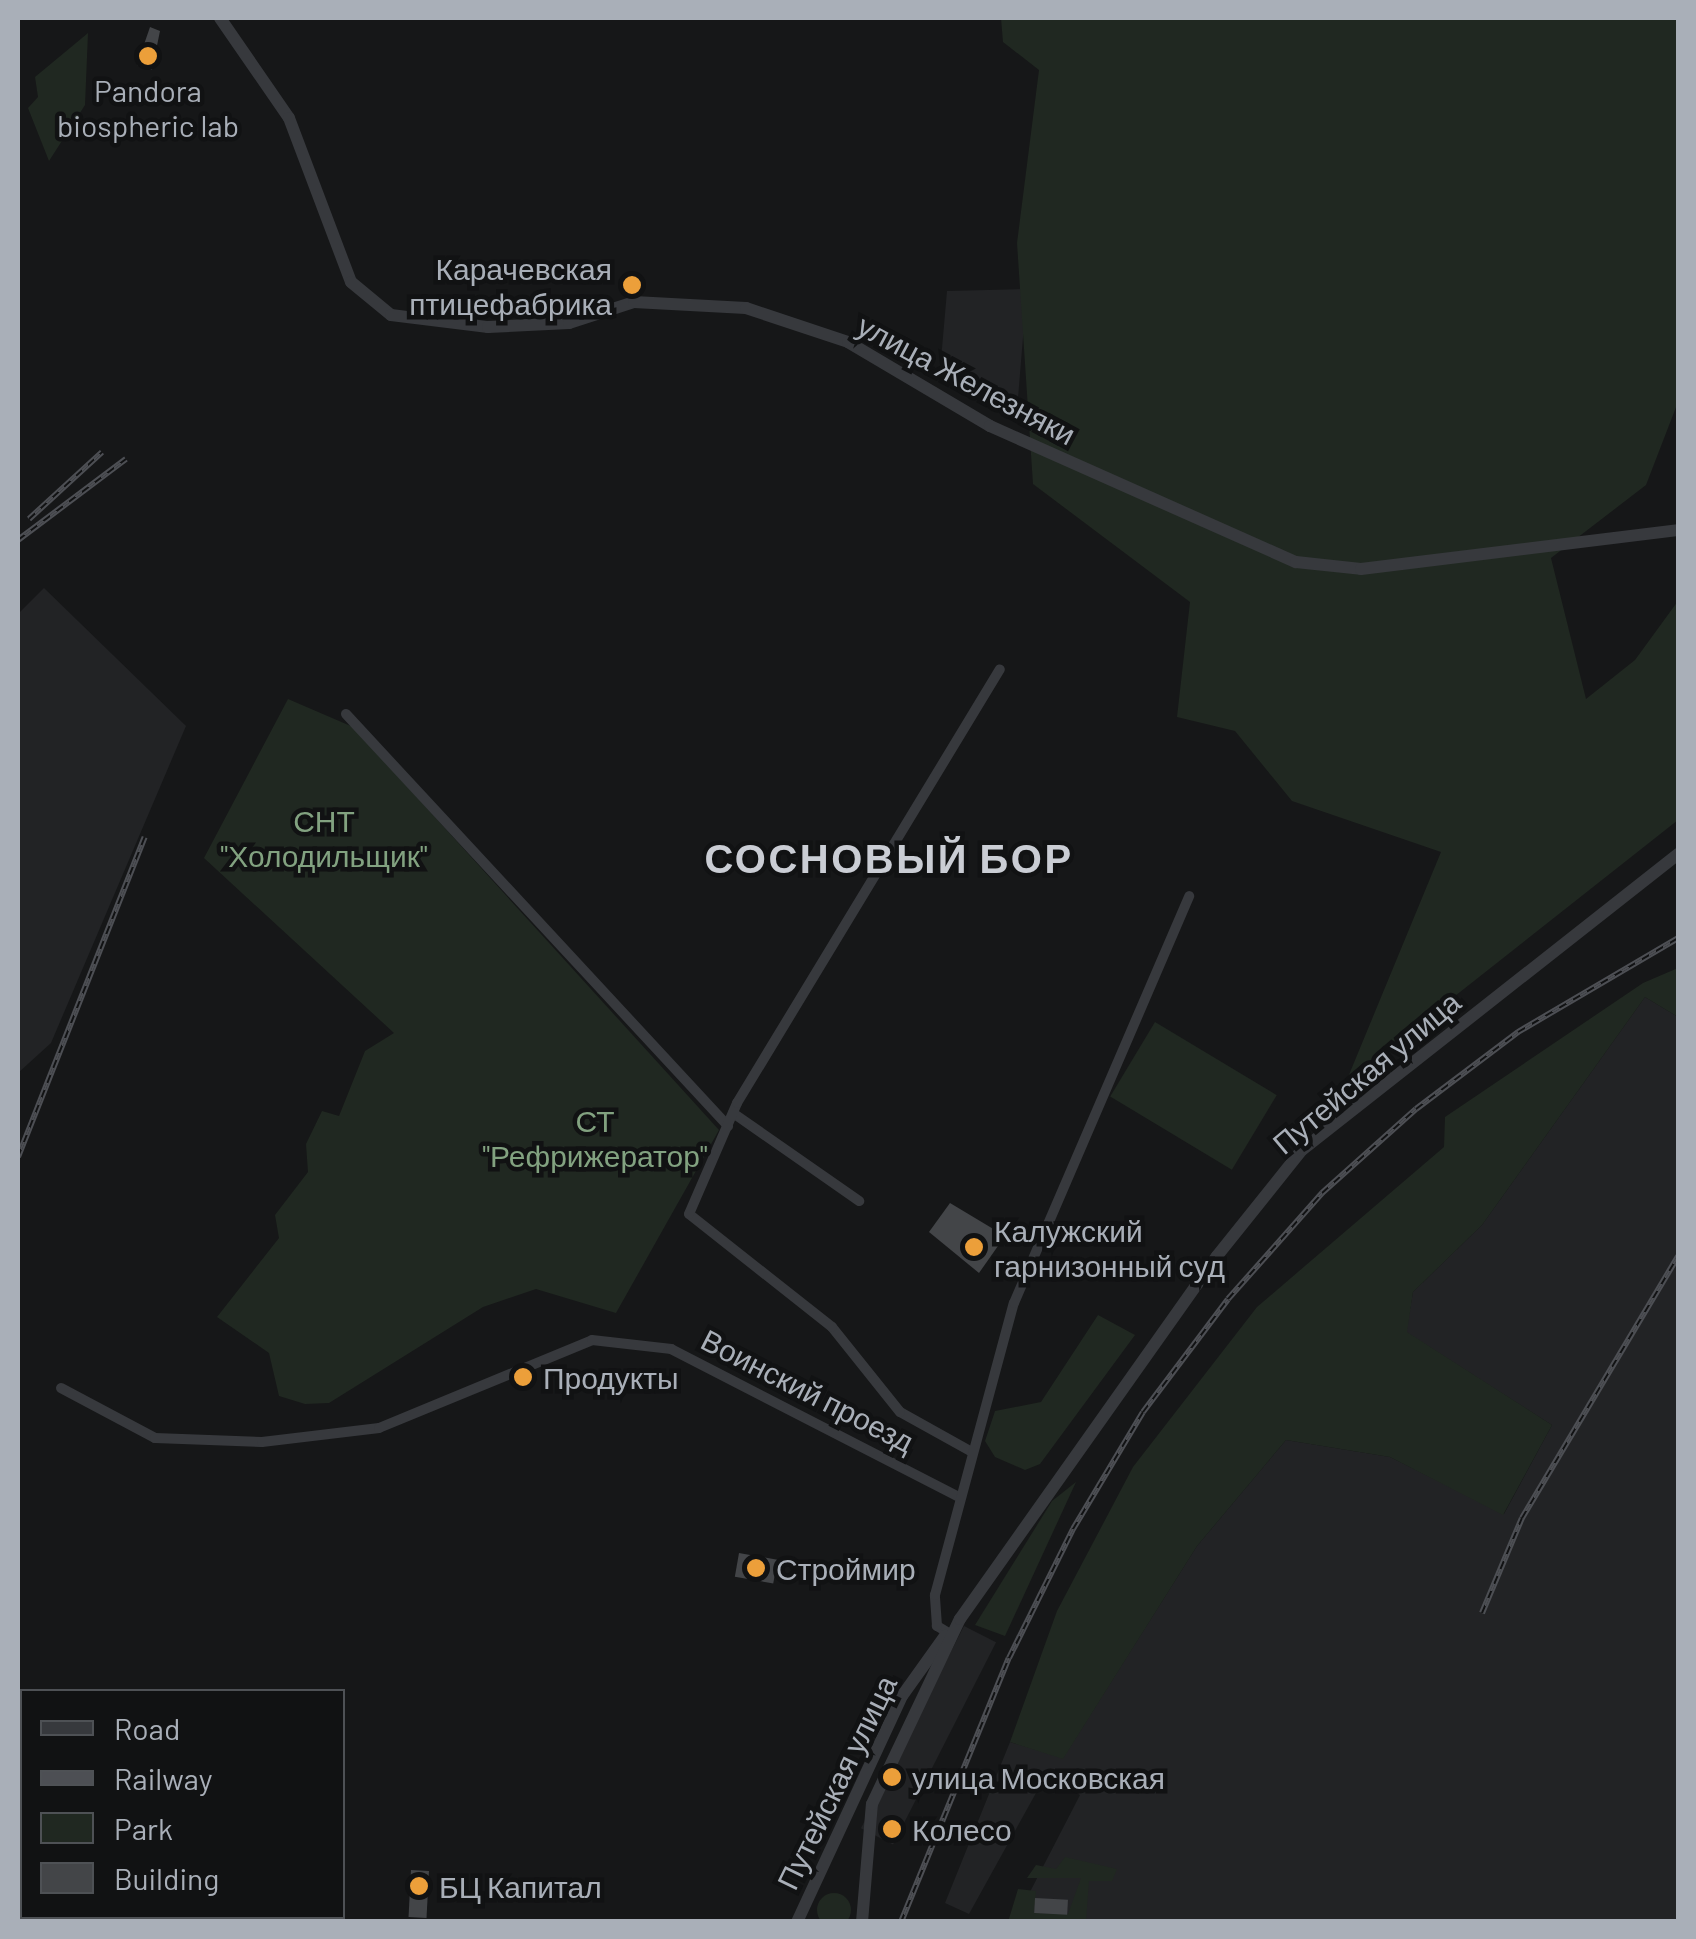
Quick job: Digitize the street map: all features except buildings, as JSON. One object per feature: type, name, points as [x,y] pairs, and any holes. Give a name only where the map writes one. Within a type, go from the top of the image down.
[{"type":"street","name":"улица Железняки","points":[[220,18],[288,118],[351,282],[391,315],[488,327],[569,322],[634,302],[746,308],[848,342],[990,426],[1296,562],[1361,568],[1678,530]]},
{"type":"street","points":[[972,1452],[900,1412],[832,1327],[690,1214],[733,1113],[1000,669]]},
{"type":"street","points":[[346,714],[728,1126]]},
{"type":"street","name":"Путейская улица","points":[[862,1922],[872,1804],[960,1619],[1103,1408],[1302,1150],[1678,854]]},
{"type":"street","points":[[947,1632],[937,1626],[935,1595],[1014,1303],[1189,896]]},
{"type":"street","points":[[733,1113],[859,1202]]},
{"type":"street","name":"Воинский проезд","points":[[61,1388],[155,1438],[262,1442],[380,1428],[592,1340],[671,1349],[959,1497]]},
{"type":"street","name":"Путейская улица","points":[[796,1922],[902,1696],[960,1619]]},
{"type":"shaded area","points":[[1027,289],[1018,398],[1011,410],[940,371],[947,291]]},
{"type":"shaded area","points":[[44,588],[186,726],[51,1043],[18,1073],[18,614]]},
{"type":"shaded area","points":[[1645,997],[1678,1017],[1678,1921],[1015,1921],[1080,1795],[1057,1782],[1036,1793],[969,1914],[945,1903],[1010,1742],[1063,1758],[1197,1546],[1286,1440],[1390,1457],[1504,1514],[1552,1425],[1406,1332],[1413,1292],[1482,1225]]},
{"type":"shaded area","points":[[964,1626],[996,1642],[893,1845],[861,1828]]},
{"type":"green space","points":[[1001,18],[1678,18],[1678,402],[1646,485],[1551,558],[1586,699],[1635,660],[1678,601],[1678,820],[1346,1082],[1441,852],[1292,801],[1235,731],[1177,717],[1190,602],[1033,484],[1017,243],[1039,70],[1003,42]]},
{"type":"green space","points":[[88,33],[85,105],[49,161],[28,108],[38,97],[35,77]]},
{"type":"green space","points":[[288,699],[353,727],[719,1130],[616,1313],[536,1289],[483,1307],[329,1403],[305,1404],[279,1396],[269,1353],[217,1317],[279,1238],[275,1215],[308,1172],[306,1144],[322,1111],[339,1116],[365,1051],[394,1033],[204,858]]},
{"type":"green space","points":[[1678,968],[1678,1017],[1645,997],[1482,1225],[1413,1292],[1407,1332],[1552,1425],[1503,1515],[1390,1457],[1286,1440],[1197,1546],[1063,1759],[1010,1742],[1057,1611],[1133,1467],[1257,1307],[1444,1147],[1445,1117],[1643,983]]},
{"type":"green space","points":[[1155,1022],[1277,1095],[1232,1170],[1110,1097]]},
{"type":"green space","points":[[1098,1315],[1135,1335],[1040,1464],[1025,1470],[995,1457],[985,1441],[995,1411],[1041,1402]]},
{"type":"green space","points":[[1076,1482],[1005,1636],[975,1625],[1052,1501]]},
{"type":"green space","points":[[1065,1857],[1117,1869],[1112,1881],[1089,1881],[1086,1921],[1008,1922],[1018,1889],[1036,1891],[1034,1913],[1068,1914],[1081,1878],[1027,1878],[1036,1865],[1056,1869]]},
{"type":"green space","points":[[834,1893],[846,1898],[851,1910],[846,1922],[834,1927],[822,1922],[817,1910],[822,1898]]},
{"type":"railway","points":[[29,519],[102,452]]},
{"type":"railway","points":[[18,540],[126,459]]},
{"type":"railway","points":[[18,1157],[145,837]]},
{"type":"railway","points":[[901,1922],[1009,1658],[1073,1529],[1143,1412],[1228,1299],[1322,1193],[1416,1109],[1518,1032],[1678,938]]},
{"type":"railway","points":[[1482,1613],[1522,1518],[1678,1256]]},
{"type":"place","name":"Pandora biospheric lab","points":[[148,56]]},
{"type":"place","name":"Карачевская птицефабрика","points":[[632,285]]},
{"type":"place","name":"Калужский гарнизонный суд","points":[[974,1247]]},
{"type":"place","name":"Продукты","points":[[523,1377]]},
{"type":"place","name":"Строймир","points":[[756,1568]]},
{"type":"place","name":"улица Московская","points":[[892,1777]]},
{"type":"place","name":"Колесо","points":[[892,1829]]},
{"type":"place","name":"БЦ Капитал","points":[[419,1886]]},
{"type":"district","name":"СОСНОВЫЙ БОР","points":[[889,857]]},
{"type":"park label","name":"СНТ \"Холодильщик\"","points":[[324,837]]},
{"type":"park label","name":"СТ \"Рефрижератор\"","points":[[595,1137]]}]
